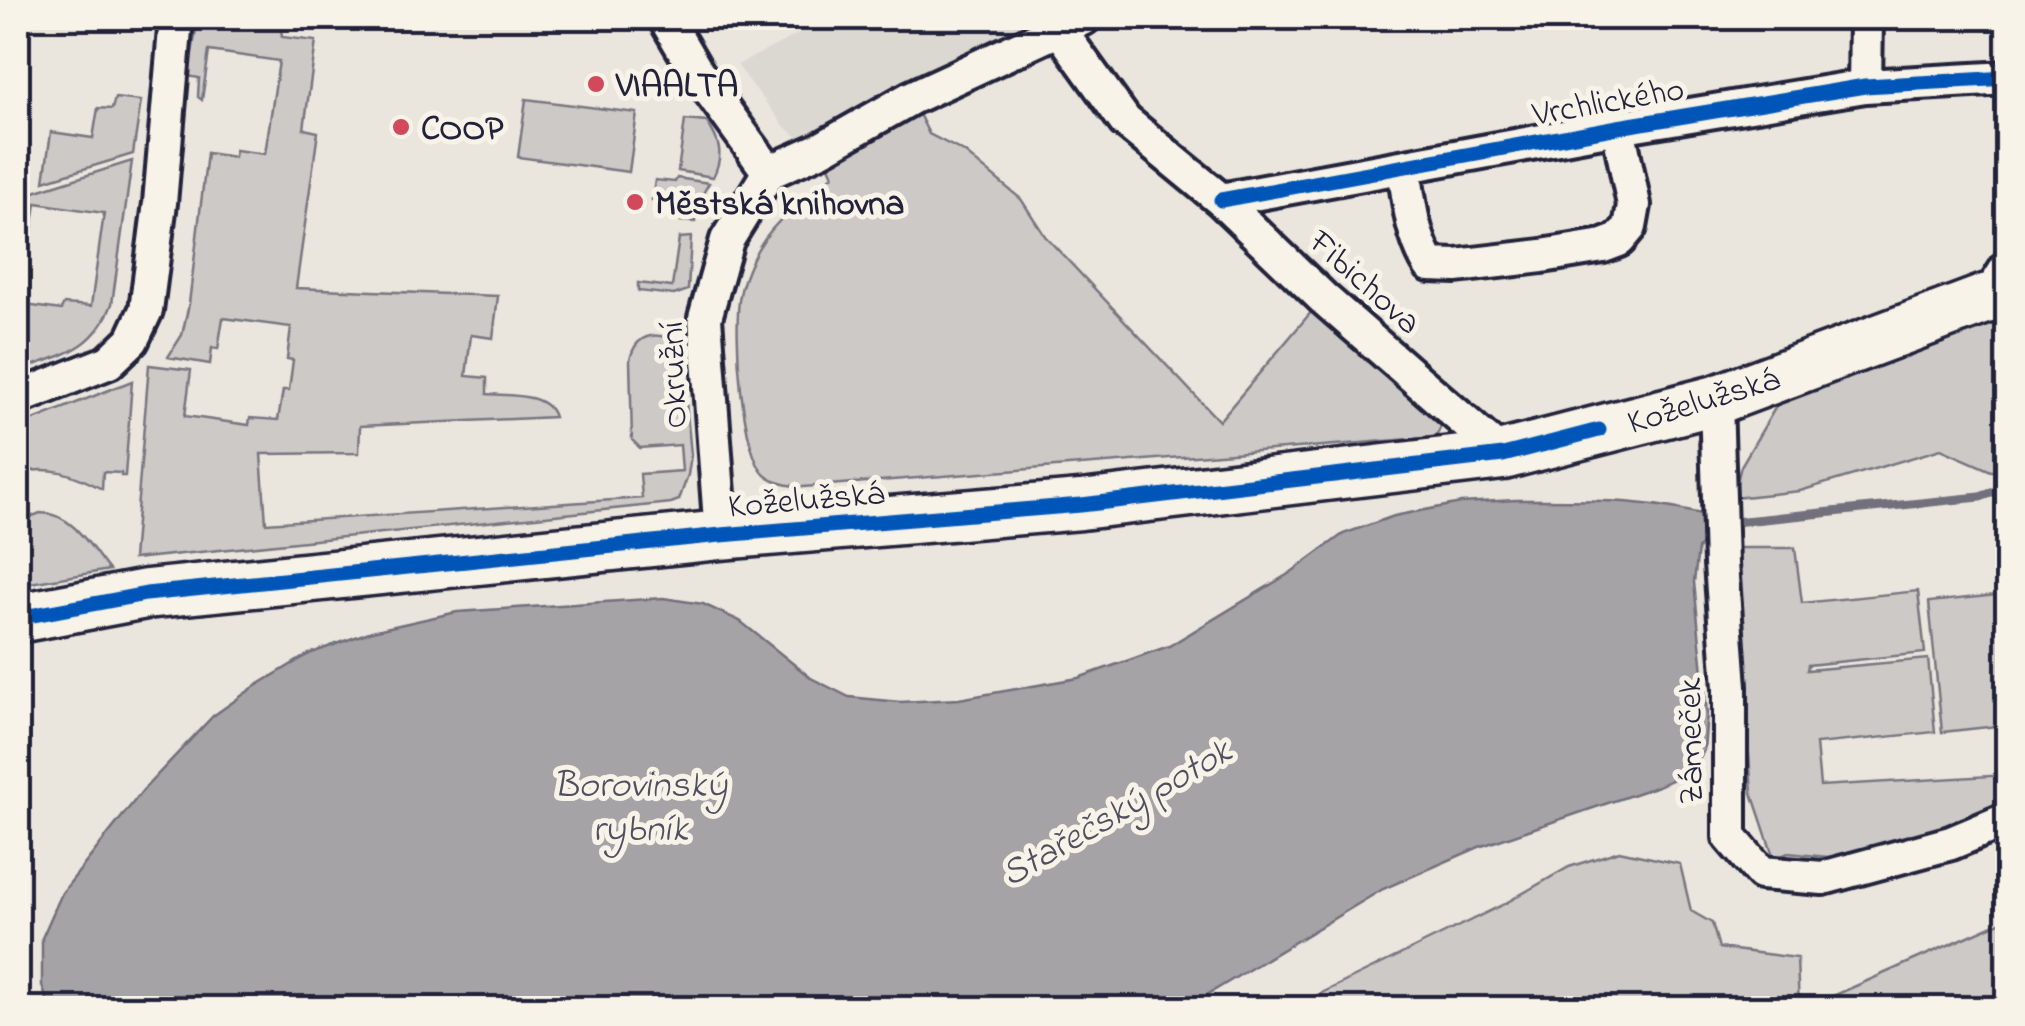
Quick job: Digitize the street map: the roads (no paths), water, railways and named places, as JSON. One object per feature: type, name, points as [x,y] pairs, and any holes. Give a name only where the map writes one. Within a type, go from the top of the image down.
[{"type":"main road","name":"Koželužská","points":[[18,618],[146,594],[721,535],[1081,505],[1502,455],[1716,400],[2001,287]]},
{"type":"street","points":[[18,398],[110,362],[132,340],[146,310],[176,18]]},
{"type":"street","points":[[665,18],[698,74],[769,172]]},
{"type":"street","points":[[1865,86],[1866,18]]},
{"type":"street","name":"Fibichova","points":[[769,172],[821,149],[911,98],[1072,23],[1125,121],[1221,200],[1322,298],[1502,455]]},
{"type":"street","name":"Vrchlického","points":[[1221,200],[1865,86],[2008,78]]},
{"type":"street","name":"Vrchlického","points":[[1404,168],[1413,225],[1430,266],[1542,256],[1602,246],[1619,240],[1630,227],[1634,206],[1618,127]]},
{"type":"street","name":"Okružní","points":[[721,535],[705,318],[727,240],[769,172]]},
{"type":"street","name":"Zámeček","points":[[1716,400],[1730,688],[1730,837],[1761,873],[1823,878],[1951,843],[2008,819]]},
{"type":"water","name":"Borovinský rybník","points":[[1516,500],[1645,504],[1722,520],[1698,549],[1694,582],[1707,713],[1704,750],[1692,771],[1479,847],[1383,889],[1185,1008],[50,1008],[42,986],[42,938],[62,893],[143,790],[213,716],[254,687],[309,654],[372,631],[457,612],[663,598],[703,604],[740,621],[811,678],[849,697],[900,702],[959,699],[1078,678],[1169,646],[1290,573],[1343,534],[1394,516],[1461,503]]},
{"type":"waterway","name":"Stařečský potok","points":[[1724,523],[1980,497],[2008,487]]},
{"type":"place","name":"VIAALTA","points":[[596,84]]},
{"type":"place","name":"COOP","points":[[401,127]]},
{"type":"place","name":"Městská knihovna","points":[[635,202]]}]
